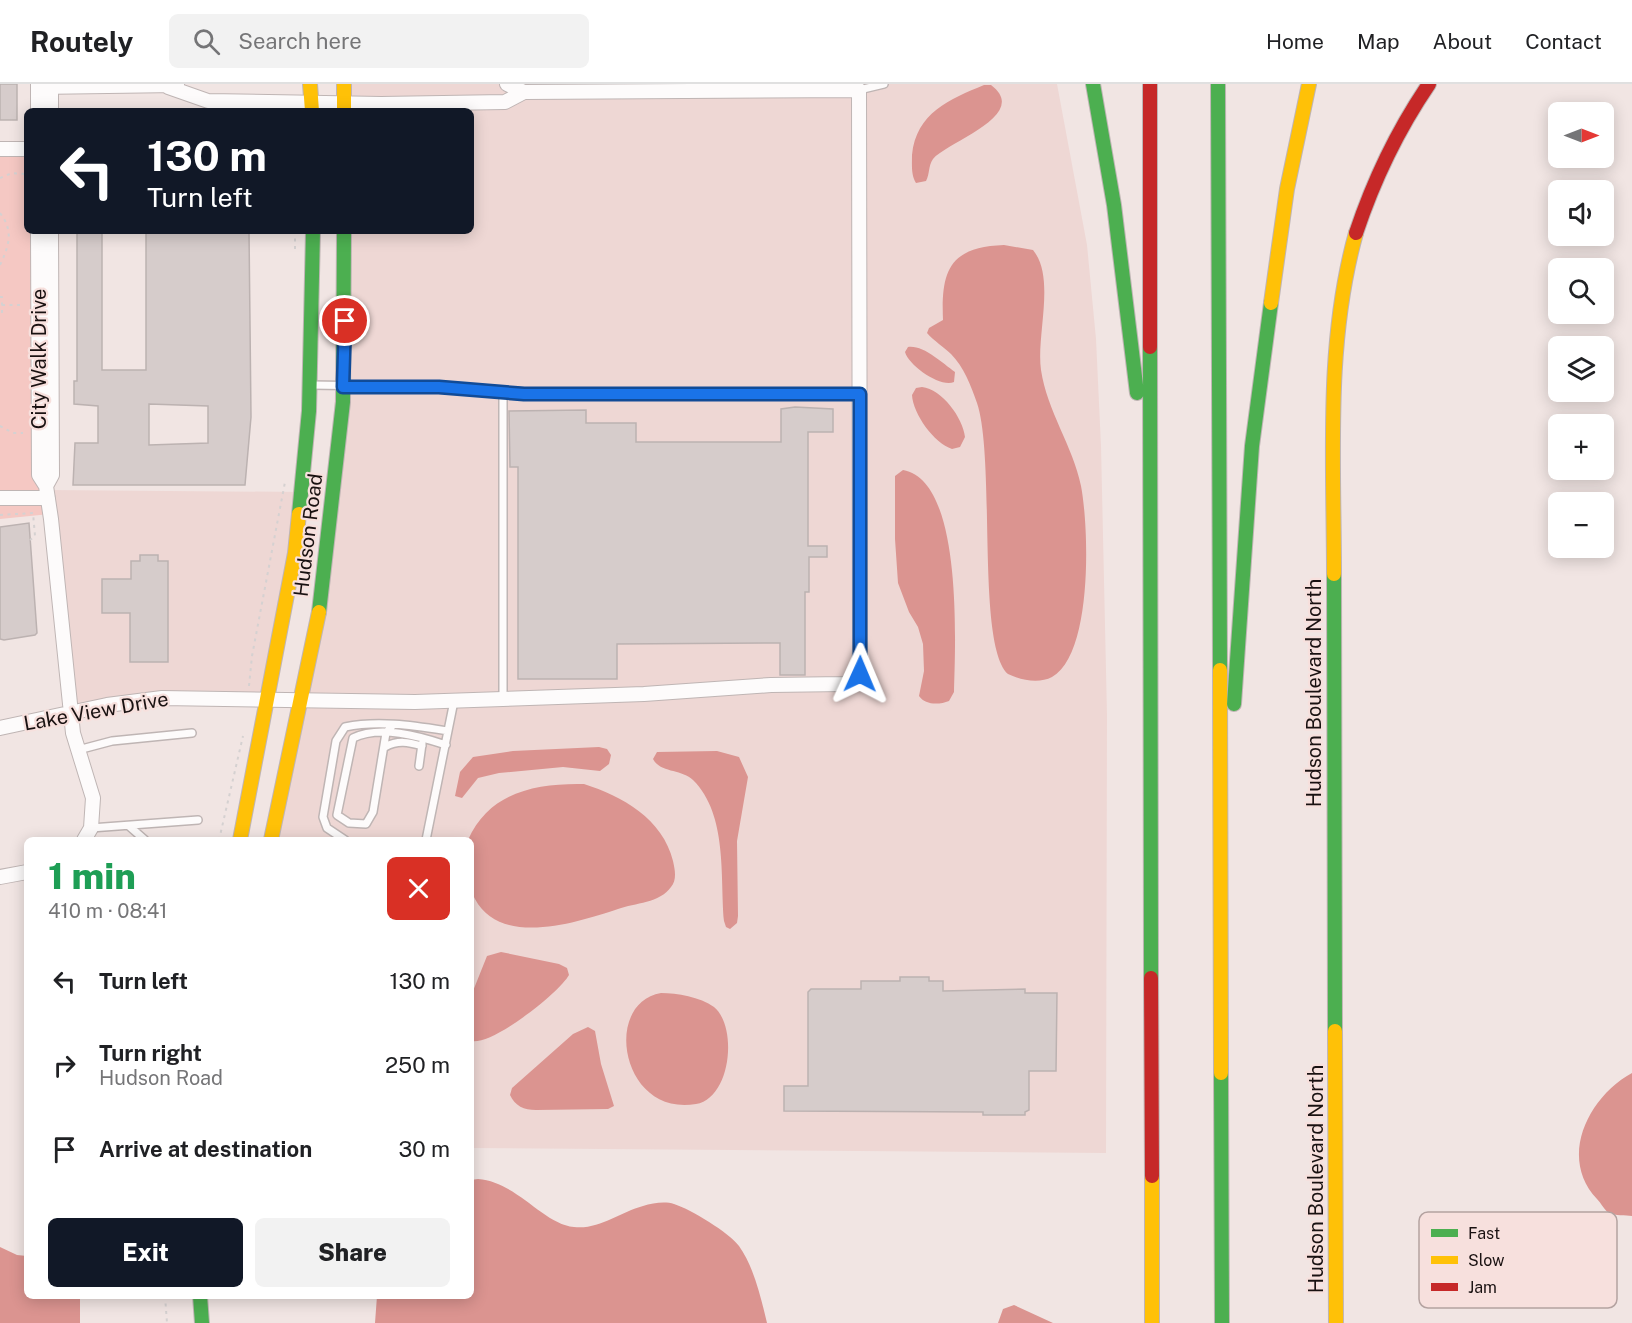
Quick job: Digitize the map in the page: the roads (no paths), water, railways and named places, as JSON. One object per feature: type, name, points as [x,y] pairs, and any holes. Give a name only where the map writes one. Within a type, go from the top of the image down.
[{"type":"main road","points":[[310,84],[312,107]]},
{"type":"main road","points":[[344,84],[344,107]]},
{"type":"main road","points":[[1093,84],[1114,205],[1150,496]]},
{"type":"main road","points":[[1150,84],[1152,1323]]},
{"type":"main road","points":[[1218,84],[1222,1323]]},
{"type":"main road","points":[[1221,843],[1239,646],[1252,446],[1287,189],[1309,84]]},
{"type":"main road","name":"Hudson Boulevard North","points":[[1336,1323],[1334,404],[1336,338],[1347,270],[1378,166],[1415,103],[1430,84]]},
{"type":"main road","name":"Hudson Road","points":[[241,837],[295,553],[310,385],[313,234]]},
{"type":"main road","name":"Hudson Road","points":[[272,837],[320,606],[339,448],[343,387],[345,234]]},
{"type":"main road","points":[[200,1299],[202,1323]]},
{"type":"street","points":[[45,85],[168,87],[184,84]]},
{"type":"street","points":[[507,84],[524,92],[859,90],[860,394]]},
{"type":"street","points":[[39,108],[45,85]]},
{"type":"street","points":[[45,85],[50,108]]},
{"type":"street","points":[[168,87],[208,101],[312,107],[505,102],[524,92]]},
{"type":"street","points":[[0,149],[24,149]]},
{"type":"street","name":"City Walk Drive","points":[[38,234],[39,475],[47,492],[78,750],[93,798],[87,834]]},
{"type":"street","name":"City Walk Drive","points":[[47,492],[52,475],[51,234]]},
{"type":"street","name":"Lake View Drive","points":[[0,728],[153,698],[454,701],[609,695],[771,685],[844,684],[856,680],[860,674],[860,394]]},
{"type":"street","points":[[0,498],[47,492]]},
{"type":"street","points":[[0,877],[24,873]]},
{"type":"lane","points":[[859,90],[884,84]]},
{"type":"lane","points":[[310,385],[439,387],[503,394],[860,394]]},
{"type":"lane","points":[[503,394],[503,698]]},
{"type":"lane","points":[[427,837],[454,701]]},
{"type":"lane","points":[[340,837],[327,828],[322,817],[336,741],[345,727],[361,724],[393,725],[448,731]]},
{"type":"lane","points":[[393,725],[386,734],[373,812],[366,824],[349,823],[337,815],[353,738],[360,734],[386,734],[423,738],[446,745]]},
{"type":"lane","points":[[78,750],[112,741],[192,733]]},
{"type":"lane","points":[[419,766],[423,738]]},
{"type":"lane","points":[[385,747],[401,742],[422,746]]},
{"type":"lane","points":[[87,834],[129,826],[198,820]]},
{"type":"lane","points":[[129,826],[142,837]]}]
